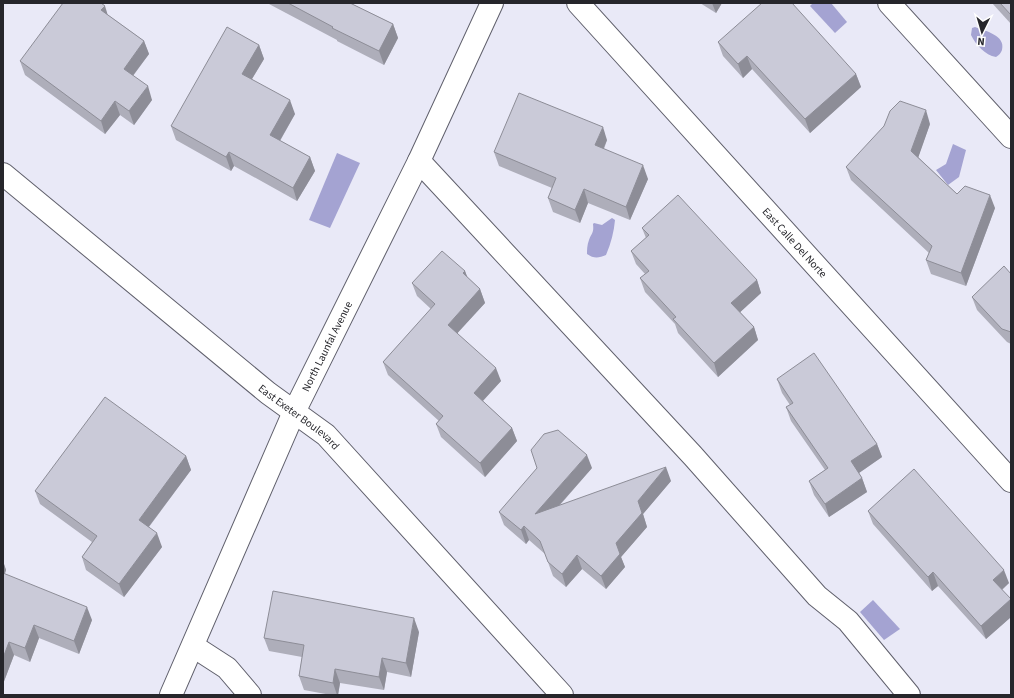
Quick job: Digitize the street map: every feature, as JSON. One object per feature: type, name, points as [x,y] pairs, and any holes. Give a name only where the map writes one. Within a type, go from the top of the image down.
[{"type":"street","name":"North Launfal Avenue","points":[[171,695],[294,412],[420,161],[492,3]]},
{"type":"street","name":"East Calle Del Norte","points":[[578,3],[1011,481]]},
{"type":"street","points":[[889,3],[1011,137]]},
{"type":"street","points":[[420,161],[693,456],[817,596],[848,622],[909,695]]},
{"type":"street","name":"East Exeter Boulevard","points":[[3,174],[268,393],[326,435],[562,695]]},
{"type":"street","points":[[193,646],[226,668],[250,695]]},
{"type":"water","points":[[813,3],[831,3],[847,22],[835,33],[810,6]]},
{"type":"water","points":[[975,27],[994,34],[1001,41],[1002,50],[996,57],[985,52],[975,42],[971,35],[972,28]]},
{"type":"water","points":[[953,144],[966,150],[959,177],[948,185],[936,170],[946,164]]},
{"type":"water","points":[[337,153],[360,163],[330,228],[309,220]]},
{"type":"water","points":[[612,218],[615,220],[614,229],[606,255],[596,258],[587,254],[589,240],[593,231],[593,224],[602,225]]},
{"type":"water","points":[[873,600],[900,629],[884,640],[860,612]]},
{"type":"building","points":[[63,3],[101,3],[105,6],[101,10],[144,41],[124,69],[148,86],[129,111],[115,101],[101,121],[20,61]]},
{"type":"building","points":[[288,3],[350,3],[393,24],[379,51],[332,28],[333,27]]},
{"type":"building","points":[[762,3],[792,3],[856,74],[805,119],[747,56],[738,64],[718,42]]},
{"type":"building","points":[[1000,3],[1011,3],[1011,15]]},
{"type":"building","points":[[227,27],[259,45],[242,74],[290,100],[270,135],[310,157],[293,188],[229,152],[226,157],[171,126]]},
{"type":"building","points":[[519,93],[603,127],[595,145],[643,165],[626,207],[584,189],[575,210],[548,198],[556,178],[494,152]]},
{"type":"building","points":[[900,101],[926,110],[911,151],[957,194],[965,186],[990,195],[961,273],[926,260],[932,246],[846,167],[884,126],[890,111]]},
{"type":"building","points":[[678,195],[757,280],[731,303],[754,327],[714,363],[673,319],[676,317],[640,278],[649,271],[631,251],[649,235],[642,228]]},
{"type":"building","points":[[442,251],[465,271],[463,273],[480,289],[448,325],[496,368],[474,393],[512,428],[480,463],[436,424],[443,416],[383,362],[435,304],[412,283]]},
{"type":"building","points":[[1004,266],[1011,274],[1011,332],[1002,329],[972,297]]},
{"type":"building","points":[[814,353],[877,444],[851,461],[862,478],[825,504],[809,481],[828,468],[786,407],[793,403],[777,379]]},
{"type":"building","points":[[105,397],[186,456],[139,520],[157,533],[119,584],[82,557],[97,536],[35,491]]},
{"type":"building","points":[[558,430],[587,455],[535,514],[666,467],[638,501],[642,513],[616,543],[620,554],[601,576],[577,555],[562,574],[548,562],[540,541],[524,526],[521,530],[499,512],[537,468],[531,450],[544,434]]},
{"type":"building","points":[[914,469],[1004,570],[993,580],[1011,599],[981,626],[933,572],[928,577],[868,511]]},
{"type":"building","points":[[3,573],[87,607],[74,641],[34,625],[25,648],[9,642],[3,658]]},
{"type":"building","points":[[273,591],[414,618],[406,663],[382,658],[379,677],[335,669],[333,683],[299,676],[304,645],[264,638]]}]
